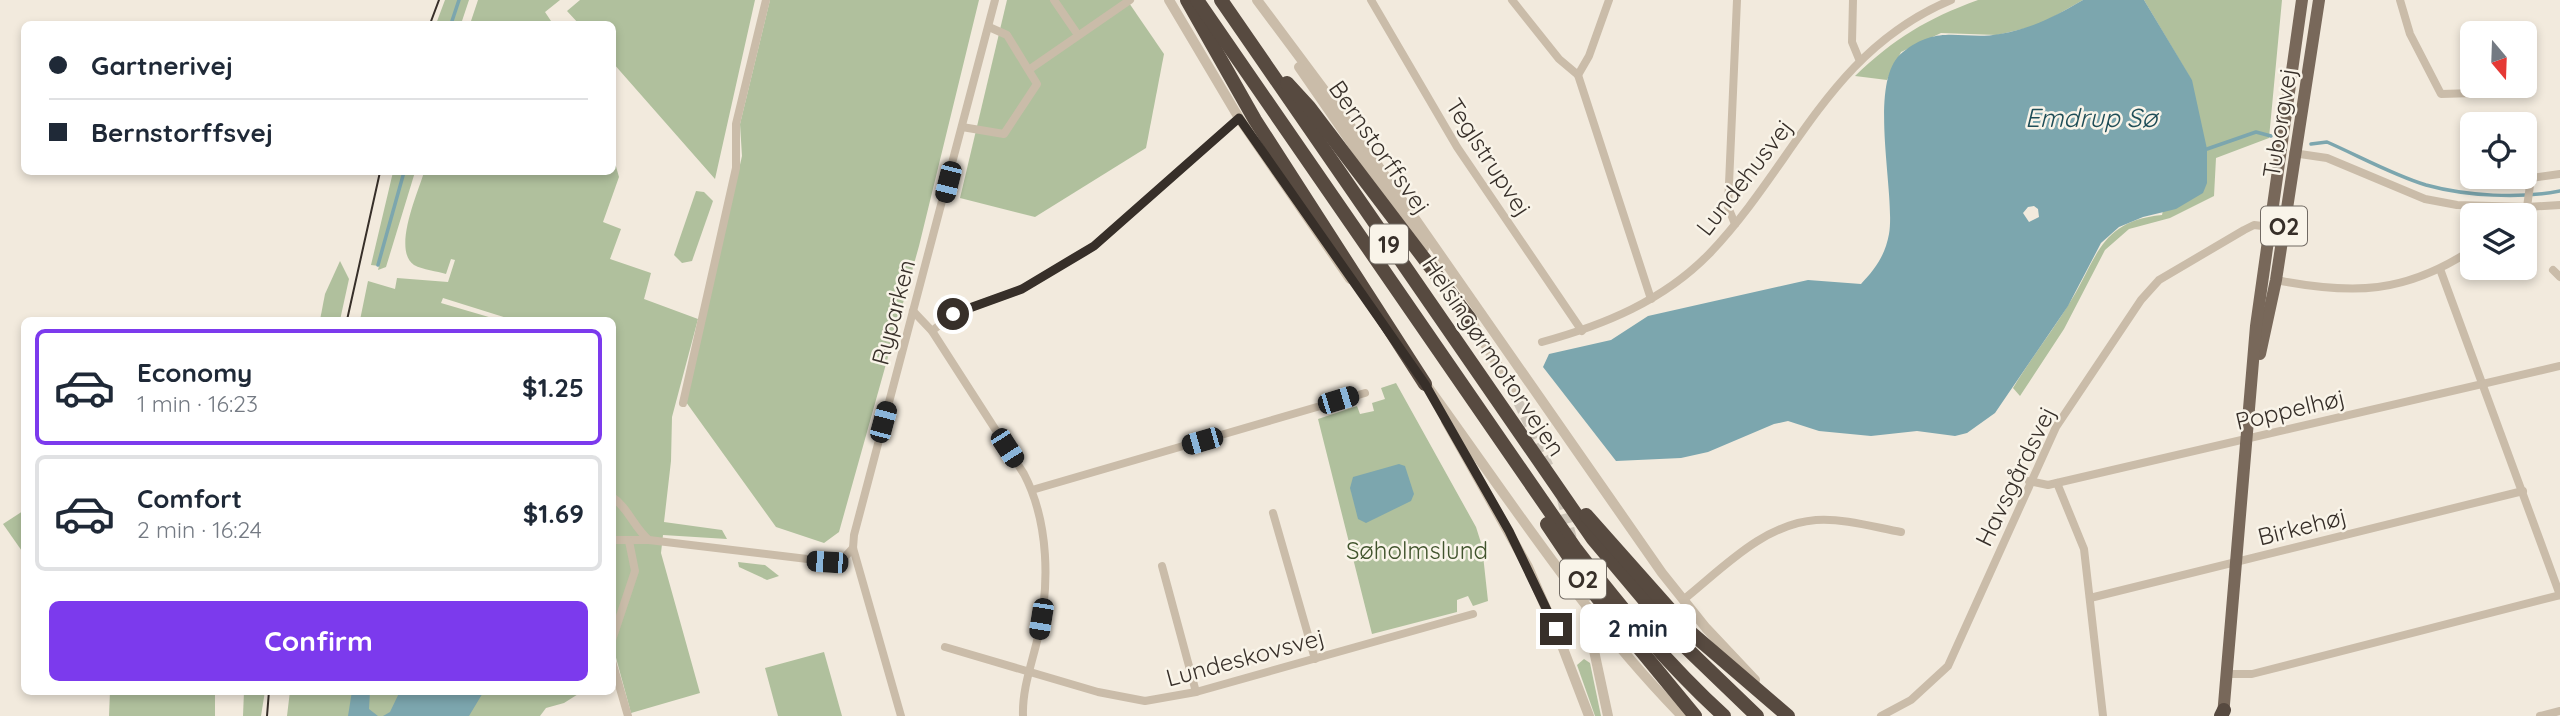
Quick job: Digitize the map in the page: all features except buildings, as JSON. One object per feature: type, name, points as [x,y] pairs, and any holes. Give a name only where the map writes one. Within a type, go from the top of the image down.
[{"type":"highway","points":[[1186,0],[1249,110],[1425,384]]},
{"type":"highway","name":"Helsingørmotorvejen","points":[[1197,0],[1490,427],[1619,606],[1685,680],[1724,716]]},
{"type":"highway","name":"Helsingørmotorvejen","points":[[1221,0],[1593,538],[1647,606],[1711,674],[1757,716]]},
{"type":"highway","points":[[1251,43],[1309,107],[1470,319]]},
{"type":"highway","name":"O2","points":[[1490,427],[1560,545],[1592,591],[1695,716]]},
{"type":"highway","name":"O2","points":[[1527,445],[1664,605],[1712,653],[1788,716]]},
{"type":"main road","name":"Tuborgvej","points":[[2223,714],[2245,440],[2254,375],[2256,326],[2302,0]]},
{"type":"main road","name":"Tuborgvej","points":[[2254,375],[2276,280],[2319,0]]},
{"type":"street","points":[[683,403],[736,169],[736,124],[766,0]]},
{"type":"street","name":"Ryparken","points":[[853,548],[995,0]]},
{"type":"street","points":[[1054,0],[1078,35]]},
{"type":"street","points":[[1030,69],[1130,0]]},
{"type":"street","points":[[1169,0],[1239,118],[1425,384],[1583,604],[1624,655],[1682,716]]},
{"type":"street","points":[[1256,0],[1342,114],[1683,600],[1729,654],[1793,716]]},
{"type":"street","name":"Bernstorffsvej","points":[[1256,0],[1470,313],[1470,319],[1512,389]]},
{"type":"street","name":"Teglstrupvej","points":[[1371,0],[1457,147],[1581,331]]},
{"type":"street","points":[[1511,0],[1559,59],[1578,75],[1651,299]]},
{"type":"street","points":[[1578,75],[1589,56],[1609,0]]},
{"type":"street","points":[[1735,224],[1728,207],[1737,0]]},
{"type":"street","points":[[1853,0],[1852,42],[1859,59]]},
{"type":"street","name":"Lundehusvej","points":[[1542,342],[1620,316],[1651,299],[1707,256],[1735,224],[1859,59],[1911,19],[1951,0]]},
{"type":"street","points":[[2400,0],[2410,34],[2441,94],[2460,93]]},
{"type":"street","points":[[962,127],[1004,134],[1037,84],[1007,35],[989,27]]},
{"type":"street","points":[[932,331],[953,314],[1022,289],[1094,246],[1239,118]]},
{"type":"street","points":[[2282,149],[2295,155],[2327,158],[2425,199],[2460,205]]},
{"type":"street","points":[[2528,203],[2531,178],[2560,174]]},
{"type":"street","points":[[2537,206],[2560,205]]},
{"type":"street","name":"Havsgårdsvej","points":[[1881,716],[1911,700],[1948,666],[2029,481],[2056,427],[2141,300],[2159,280],[2244,230],[2254,225],[2271,227]]},
{"type":"street","points":[[2276,280],[2326,290],[2366,289],[2393,285],[2440,269],[2460,257]]},
{"type":"street","points":[[2227,674],[2252,674],[2560,595],[2440,269]]},
{"type":"street","points":[[913,311],[932,331],[1032,490],[1042,534],[1045,569],[1038,634],[1023,694],[1023,716]]},
{"type":"street","name":"Poppelhøj","points":[[2029,481],[2043,485],[2057,483],[2560,366]]},
{"type":"street","points":[[1425,384],[1528,567],[1562,643],[1589,716]]},
{"type":"street","points":[[1032,490],[1364,393]]},
{"type":"street","points":[[2057,483],[2058,493],[2080,534],[2103,716]]},
{"type":"street","name":"Birkehøj","points":[[2090,598],[2523,491]]},
{"type":"street","points":[[616,500],[636,530],[649,540]]},
{"type":"street","points":[[1273,513],[1315,659]]},
{"type":"street","points":[[1683,600],[1764,536],[1792,525],[1815,520],[1839,521],[1901,532]]},
{"type":"street","points":[[616,540],[649,540],[832,562],[842,559],[853,548],[901,716]]},
{"type":"street","points":[[616,628],[635,570],[629,541]]},
{"type":"street","points":[[1162,566],[1196,692]]},
{"type":"street","name":"Lundeskovsvej","points":[[945,647],[1098,692],[1145,701],[1196,692],[1473,614]]},
{"type":"street","points":[[1593,646],[1608,716]]},
{"type":"street","points":[[616,675],[628,716]]},
{"type":"street","points":[[2540,716],[2560,711]]},
{"type":"green space","points":[[445,0],[469,0],[462,21],[437,21]]},
{"type":"green space","points":[[478,0],[560,0],[545,12],[551,21],[471,21]]},
{"type":"green space","points":[[580,0],[755,0],[715,179],[616,66],[616,21],[576,21],[567,11]]},
{"type":"green space","points":[[770,0],[979,0],[919,246],[839,532],[824,543],[776,527],[686,402],[742,156],[740,124]]},
{"type":"green space","points":[[1007,0],[1127,0],[1164,54],[1146,148],[1035,217],[960,198]]},
{"type":"green space","points":[[1978,0],[2083,0],[2039,25],[1997,35],[1941,33],[1901,52],[1887,80],[1855,76],[1912,31]]},
{"type":"green space","points":[[2144,0],[2282,0],[2269,138],[2216,158],[2214,196],[2170,218],[2129,229],[2105,250],[2064,329],[2020,396],[2013,388],[2067,307],[2101,246],[2124,226],[2140,219],[2162,215],[2192,81]]},
{"type":"green space","points":[[616,166],[619,177],[603,222],[621,229],[610,259],[651,273],[644,299],[698,319],[672,417],[671,461],[664,522],[722,530],[727,539],[663,535],[661,553],[700,693],[631,713],[616,658],[616,317],[503,317],[443,298],[441,303],[489,317],[361,317],[368,281],[395,289],[397,278],[448,282],[455,260],[451,259],[446,274],[414,265],[408,258],[405,247],[412,207],[423,175],[616,175]]},
{"type":"green space","points":[[392,175],[414,175],[386,267],[378,270],[379,266],[371,265]]},
{"type":"green space","points":[[696,191],[704,192],[713,201],[692,261],[682,263],[674,255]]},
{"type":"green space","points":[[340,261],[349,279],[341,317],[321,317],[325,294]]},
{"type":"green space","name":"Søholmslund","points":[[1396,383],[1476,527],[1482,546],[1488,601],[1473,606],[1468,596],[1457,600],[1457,612],[1372,634],[1318,419],[1357,406],[1360,414],[1374,411],[1372,403],[1385,399],[1381,388]]},
{"type":"green space","points":[[21,512],[21,550],[3,524]]},
{"type":"green space","points":[[738,562],[765,565],[779,576],[767,580],[739,567]]},
{"type":"green space","points":[[824,652],[842,716],[778,716],[765,668]]},
{"type":"green space","points":[[1584,659],[1590,663],[1601,716],[1595,716],[1577,665]]},
{"type":"green space","points":[[110,695],[215,695],[215,716],[109,716]]},
{"type":"green space","points":[[244,695],[264,695],[261,716],[243,716]]},
{"type":"green space","points":[[290,695],[577,695],[564,703],[546,708],[540,716],[287,716]]},
{"type":"water","name":"Emdrup Sø","points":[[2083,0],[2144,0],[2192,80],[2207,149],[2207,183],[2203,193],[2176,209],[2143,217],[2119,227],[2101,243],[2068,306],[1995,413],[1967,433],[1955,436],[1917,431],[1871,436],[1819,431],[1788,421],[1774,424],[1708,452],[1681,458],[1616,461],[1543,367],[1549,354],[1611,340],[1648,316],[1808,280],[1861,284],[1879,262],[1889,234],[1884,111],[1886,86],[1892,66],[1903,52],[1928,38],[1940,35],[1987,36],[2012,32],[2043,21]],"holes":[[[2034,206],[2038,209],[2039,217],[2029,222],[2023,213],[2028,207]]]},
{"type":"water","points":[[1399,464],[1405,466],[1414,494],[1411,501],[1366,523],[1358,519],[1350,488],[1353,477]]},
{"type":"water","points":[[351,695],[370,695],[369,709],[378,716],[348,716]]},
{"type":"water","points":[[398,695],[482,695],[469,716],[383,716],[390,712]]},
{"type":"waterway","points":[[452,21],[459,0]]},
{"type":"waterway","points":[[2207,149],[2256,132],[2271,136]]},
{"type":"waterway","points":[[2311,144],[2327,142],[2401,176],[2442,189],[2511,196],[2560,191]]},
{"type":"waterway","points":[[378,265],[403,175]]},
{"type":"tunnel","points":[[1512,389],[1550,469]]},
{"type":"tunnel","points":[[1562,499],[1572,539]]},
{"type":"tunnel","points":[[1581,577],[1593,646]]},
{"type":"tram line","points":[[431,21],[439,0]]},
{"type":"tram line","points":[[348,317],[379,175]]},
{"type":"tram line","points":[[267,716],[269,695]]},
{"type":"route","points":[[953,314],[1022,289],[1094,246],[1224,128],[1239,118],[1425,384],[1509,531],[1556,629]]}]
